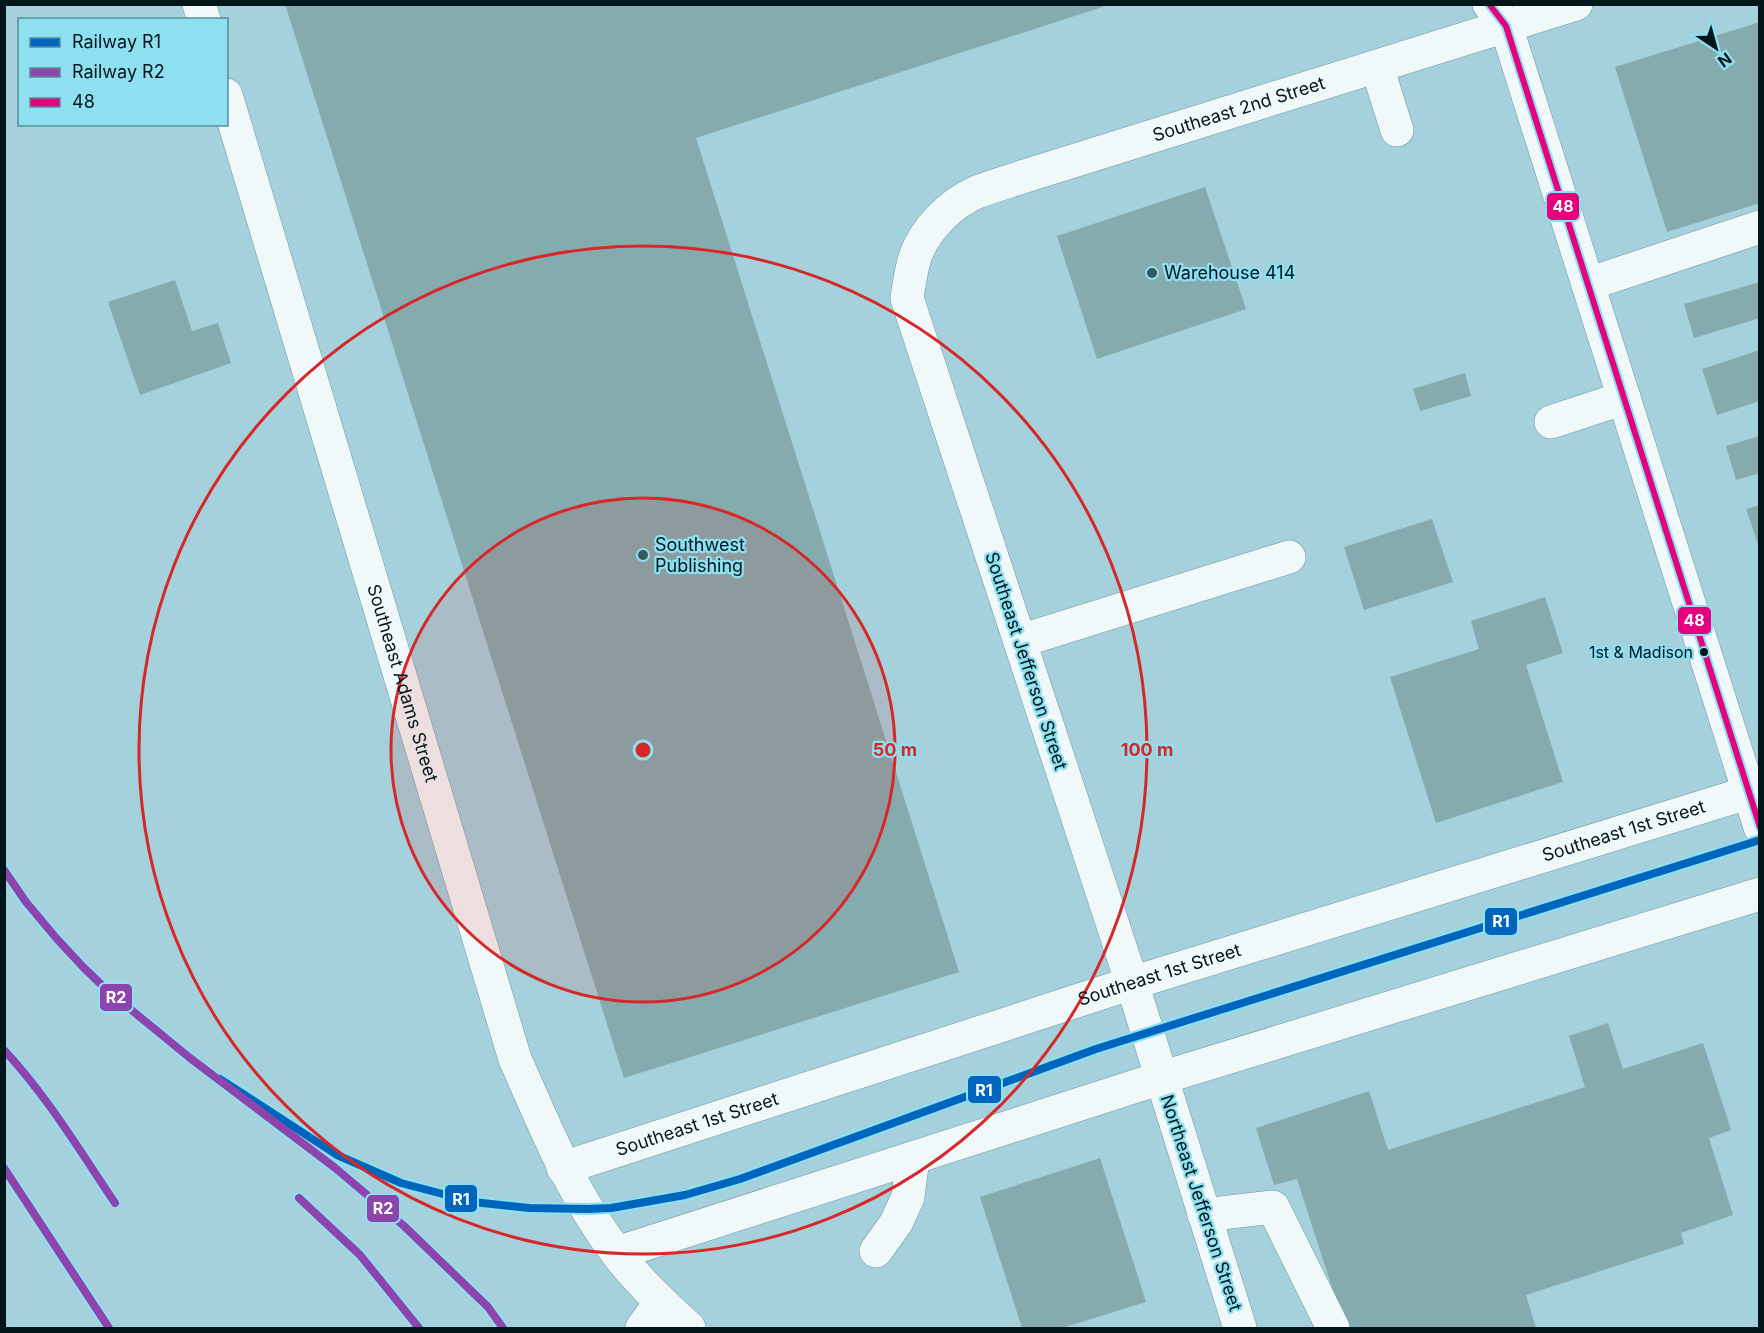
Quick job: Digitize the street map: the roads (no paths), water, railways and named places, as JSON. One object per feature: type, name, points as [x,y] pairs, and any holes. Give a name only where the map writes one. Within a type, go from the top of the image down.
[{"type":"street","name":"Southeast 2nd Street","points":[[922,244],[953,206],[977,192],[1377,67],[1497,15],[1576,4]]},
{"type":"street","points":[[1497,15],[1754,790],[1760,827]]},
{"type":"street","points":[[1377,67],[1397,130]]},
{"type":"street","name":"Southeast Adams Street","points":[[228,102],[515,1059],[563,1168],[617,1253],[688,1329]]},
{"type":"street","points":[[1588,284],[1760,227]]},
{"type":"street","name":"Southeast Jefferson Street","points":[[922,244],[910,276],[908,298],[1161,1078]]},
{"type":"street","points":[[1551,422],[1624,398]]},
{"type":"street","points":[[1020,641],[1289,557]]},
{"type":"street","name":"Southeast 1st Street","points":[[563,1168],[1132,983],[1754,790]]},
{"type":"street","points":[[617,1253],[1161,1078],[1760,894]]},
{"type":"street","name":"Northeast Jefferson Street","points":[[1161,1078],[1240,1329]]},
{"type":"street","points":[[876,1251],[896,1223],[908,1197],[913,1158]]},
{"type":"street","points":[[1204,1215],[1273,1207],[1333,1329]]},
{"type":"street","points":[[642,1329],[661,1302]]},
{"type":"rail line","name":"R1","points":[[220,1079],[337,1155],[401,1183],[473,1202],[529,1208],[611,1208],[685,1195],[740,1179],[1096,1049],[1760,840]]},
{"type":"rail line","name":"R2","points":[[4,870],[26,902],[57,939],[107,990],[190,1058],[334,1167],[404,1226],[488,1307],[503,1328]]},
{"type":"rail line","name":"R2","points":[[4,1050],[49,1105],[115,1203]]},
{"type":"rail line","name":"R2","points":[[4,1168],[109,1328]]},
{"type":"rail line","name":"R2","points":[[299,1198],[360,1255],[419,1328]]},
{"type":"place","name":"Warehouse 414","points":[[1152,273]]},
{"type":"place","name":"Southwest Publishing","points":[[643,555]]},
{"type":"place","name":"1st & Madison","points":[[1704,652]]}]
